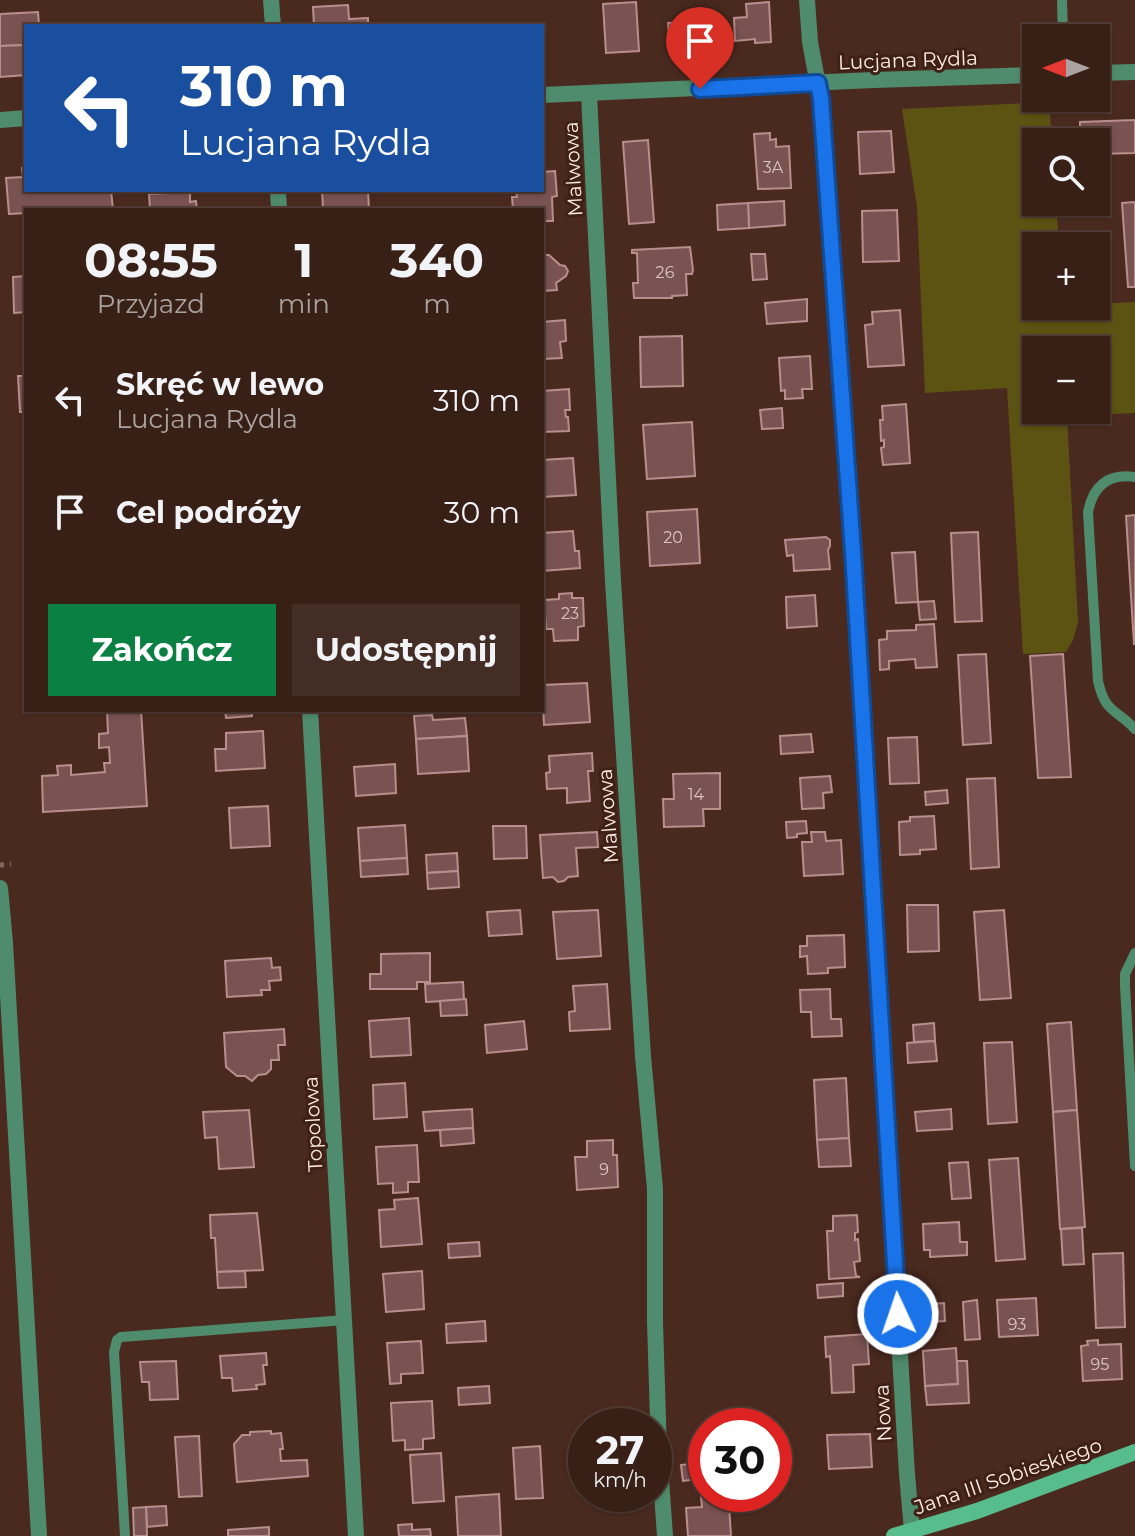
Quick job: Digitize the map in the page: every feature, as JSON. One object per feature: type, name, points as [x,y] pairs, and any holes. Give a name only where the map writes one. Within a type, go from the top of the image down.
[{"type":"street","points":[[271,0],[273,24]]},
{"type":"street","name":"Nowa","points":[[807,0],[810,42],[824,127],[845,417],[912,1531]]},
{"type":"street","points":[[1110,73],[1135,72]]},
{"type":"street","name":"Lucjana Rydla","points":[[544,95],[1022,76]]},
{"type":"street","name":"Malwowa","points":[[589,94],[613,581],[643,1056],[655,1189],[655,1322],[665,1536]]},
{"type":"street","points":[[0,120],[24,118]]},
{"type":"street","name":"Topolowa","points":[[310,712],[356,1536]]},
{"type":"street","points":[[0,888],[39,1536]]},
{"type":"street","name":"Jana III Sobieskiego","points":[[894,1536],[1022,1495],[1135,1452]]},
{"type":"lane","points":[[1062,0],[1063,24]]},
{"type":"lane","points":[[1135,477],[1109,478],[1100,484],[1090,503],[1088,520],[1098,681],[1105,703],[1135,729]]},
{"type":"lane","points":[[1135,953],[1125,974],[1125,986],[1135,1166]]},
{"type":"lane","points":[[125,1536],[114,1352],[117,1340],[121,1337],[345,1320]]},
{"type":"path","points":[[0,865],[11,864]]},
{"type":"shaded area","points":[[1022,103],[1022,112],[1050,112],[1051,128],[1022,128],[1022,216],[1057,216],[1058,232],[1022,232],[1022,320],[1110,320],[1110,303],[1135,302],[1135,413],[1110,414],[1110,336],[1022,336],[1022,424],[1067,424],[1078,623],[1066,652],[1023,654],[1007,388],[925,393],[917,207],[902,109]]},
{"type":"building","points":[[636,2],[639,51],[606,53],[603,4]]},
{"type":"building","points":[[769,2],[771,42],[755,43],[755,39],[735,41],[734,18],[747,17],[746,4]]},
{"type":"building","points":[[348,5],[349,19],[368,18],[368,24],[314,24],[313,7]]},
{"type":"building","points":[[38,12],[39,24],[24,24],[24,45],[0,46],[0,14]]},
{"type":"building","points":[[702,21],[704,47],[670,49],[668,23]]},
{"type":"building","points":[[24,45],[24,75],[0,77],[0,46]]},
{"type":"building","points":[[1135,120],[1135,153],[1110,154],[1110,128],[1080,128],[1080,122]]},
{"type":"building","points":[[891,131],[894,172],[860,174],[858,132]]},
{"type":"building","points":[[770,133],[770,140],[776,139],[776,147],[789,146],[791,188],[758,189],[754,134]]},
{"type":"building","points":[[648,140],[654,222],[629,224],[623,142]]},
{"type":"building","points":[[24,168],[24,192],[111,192],[113,208],[24,208],[24,213],[9,214],[6,178],[23,177]]},
{"type":"building","points":[[555,171],[557,196],[552,197],[553,221],[544,221],[544,208],[513,208],[512,197],[517,197],[516,192],[544,192],[544,172]]},
{"type":"building","points":[[149,192],[190,192],[149,194]]},
{"type":"building","points":[[190,192],[190,202],[196,201],[197,208],[150,208],[149,194]]},
{"type":"building","points":[[322,192],[368,192],[369,208],[323,208]]},
{"type":"building","points":[[784,201],[785,225],[749,228],[748,203]]},
{"type":"building","points":[[1135,202],[1135,287],[1128,287],[1122,203]]},
{"type":"building","points":[[748,203],[749,228],[718,230],[717,205]]},
{"type":"building","points":[[897,210],[899,261],[863,262],[862,211]]},
{"type":"building","points":[[690,247],[693,270],[692,274],[686,274],[687,295],[634,298],[633,283],[638,283],[637,253],[632,253],[632,250]]},
{"type":"building","points":[[751,254],[765,254],[767,279],[753,280]]},
{"type":"building","points":[[544,255],[549,255],[568,271],[556,283],[557,290],[544,291]]},
{"type":"building","points":[[24,276],[24,312],[14,313],[13,277]]},
{"type":"building","points":[[807,299],[807,321],[767,324],[765,303]]},
{"type":"building","points":[[900,310],[904,365],[868,367],[865,325],[873,324],[872,312]]},
{"type":"building","points":[[565,320],[566,341],[560,342],[562,358],[544,359],[544,322]]},
{"type":"building","points":[[682,336],[683,386],[641,387],[640,337]]},
{"type":"building","points":[[810,356],[812,389],[802,389],[803,398],[785,399],[785,390],[781,391],[779,358]]},
{"type":"building","points":[[18,376],[24,376],[24,412],[20,412]]},
{"type":"building","points":[[569,389],[570,410],[565,410],[569,431],[544,432],[544,391]]},
{"type":"building","points":[[906,404],[910,463],[883,465],[882,406]]},
{"type":"building","points":[[782,408],[783,428],[762,429],[760,410]]},
{"type":"building","points":[[692,422],[695,476],[647,479],[643,425]]},
{"type":"building","points":[[573,458],[576,495],[544,497],[544,460]]},
{"type":"building","points":[[697,509],[700,563],[650,566],[647,512]]},
{"type":"building","points":[[1135,515],[1135,644],[1134,644],[1126,516]]},
{"type":"building","points":[[573,531],[580,568],[544,571],[544,533]]},
{"type":"building","points":[[978,532],[982,621],[955,622],[951,533]]},
{"type":"building","points":[[826,537],[830,540],[830,569],[794,571],[793,555],[787,556],[785,540]]},
{"type":"building","points":[[915,552],[918,602],[896,603],[892,553]]},
{"type":"building","points":[[572,593],[572,598],[583,598],[584,626],[578,627],[578,640],[554,641],[553,629],[546,629],[544,600],[559,599],[559,594]]},
{"type":"building","points":[[815,595],[817,626],[787,628],[786,597]]},
{"type":"building","points":[[934,601],[936,619],[920,620],[918,602]]},
{"type":"building","points":[[934,624],[937,667],[916,668],[915,659],[889,661],[889,669],[880,670],[879,640],[887,639],[887,631],[916,630],[916,625]]},
{"type":"building","points":[[986,654],[991,743],[963,745],[958,655]]},
{"type":"building","points":[[1063,654],[1071,777],[1038,778],[1030,656]]},
{"type":"building","points":[[587,683],[590,722],[544,725],[544,685]]},
{"type":"building","points":[[107,712],[141,712],[147,806],[43,812],[42,776],[58,775],[57,766],[71,765],[71,775],[105,772],[104,763],[110,763],[109,747],[99,748],[99,734],[108,733]]},
{"type":"building","points":[[225,712],[251,712],[252,716],[226,718]]},
{"type":"building","points":[[432,715],[433,720],[465,718],[467,736],[416,739],[414,716]]},
{"type":"building","points":[[263,731],[265,768],[216,771],[215,749],[226,749],[226,733]]},
{"type":"building","points":[[811,734],[813,752],[781,754],[780,736]]},
{"type":"building","points":[[467,736],[469,771],[418,774],[416,739]]},
{"type":"building","points":[[917,737],[919,783],[890,784],[888,738]]},
{"type":"building","points":[[592,753],[593,771],[588,771],[590,801],[567,803],[567,788],[547,789],[549,756]]},
{"type":"building","points":[[395,764],[396,793],[356,796],[354,767]]},
{"type":"building","points":[[720,773],[720,809],[703,809],[704,826],[664,827],[663,799],[674,799],[673,774]]},
{"type":"building","points":[[830,776],[832,792],[823,793],[824,808],[802,809],[800,778]]},
{"type":"building","points":[[995,778],[999,867],[971,869],[967,779]]},
{"type":"building","points":[[947,790],[948,803],[926,805],[925,792]]},
{"type":"building","points":[[268,806],[270,846],[231,848],[229,808]]},
{"type":"building","points":[[934,816],[936,849],[900,855],[899,822],[910,821],[910,817]]},
{"type":"building","points":[[806,821],[807,833],[787,838],[786,822]]},
{"type":"building","points":[[405,825],[407,858],[360,861],[358,828]]},
{"type":"building","points":[[493,826],[526,826],[527,858],[494,859]]},
{"type":"building","points":[[597,832],[598,847],[576,848],[578,876],[558,882],[553,877],[543,878],[540,835]]},
{"type":"building","points":[[811,832],[825,832],[826,841],[841,840],[843,874],[804,876],[802,842],[812,842]]},
{"type":"building","points":[[457,853],[458,871],[427,873],[426,855]]},
{"type":"building","points":[[407,858],[408,874],[361,877],[360,861]]},
{"type":"building","points":[[458,871],[459,887],[428,889],[427,873]]},
{"type":"building","points":[[907,905],[938,905],[939,951],[908,952]]},
{"type":"building","points":[[520,910],[522,934],[489,936],[487,912]]},
{"type":"building","points":[[598,910],[601,956],[557,959],[553,912]]},
{"type":"building","points":[[1004,910],[1011,998],[980,1000],[974,912]]},
{"type":"building","points":[[844,935],[845,967],[828,968],[828,973],[808,974],[807,956],[800,957],[800,946],[807,946],[807,936]]},
{"type":"building","points":[[430,953],[430,982],[417,982],[417,989],[370,989],[370,974],[381,974],[381,954]]},
{"type":"building","points":[[271,958],[272,968],[280,967],[281,980],[269,981],[270,990],[261,990],[262,995],[227,997],[225,961]]},
{"type":"building","points":[[463,982],[464,1000],[426,1002],[425,984]]},
{"type":"building","points":[[607,984],[610,1029],[570,1031],[569,1012],[575,1011],[573,986]]},
{"type":"building","points":[[830,989],[831,1019],[841,1019],[842,1036],[812,1037],[811,1012],[801,1012],[800,990]]},
{"type":"building","points":[[466,999],[467,1015],[441,1016],[440,1001]]},
{"type":"building","points":[[409,1018],[411,1055],[371,1057],[369,1021]]},
{"type":"building","points":[[524,1021],[527,1049],[487,1053],[485,1025]]},
{"type":"building","points":[[1071,1022],[1077,1110],[1053,1112],[1047,1024]]},
{"type":"building","points":[[934,1023],[935,1041],[914,1042],[913,1025]]},
{"type":"building","points":[[284,1029],[285,1045],[278,1045],[279,1060],[271,1060],[271,1069],[266,1074],[258,1075],[252,1081],[245,1076],[237,1076],[226,1067],[224,1033]]},
{"type":"building","points":[[935,1041],[937,1061],[908,1063],[907,1043]]},
{"type":"building","points":[[1012,1042],[1017,1122],[988,1124],[984,1043]]},
{"type":"building","points":[[846,1078],[849,1138],[817,1140],[814,1080]]},
{"type":"building","points":[[405,1083],[407,1117],[374,1119],[373,1085]]},
{"type":"building","points":[[472,1109],[473,1128],[425,1131],[423,1112]]},
{"type":"building","points":[[951,1109],[952,1129],[917,1131],[915,1112]]},
{"type":"building","points":[[249,1110],[254,1167],[219,1169],[217,1137],[205,1138],[203,1112]]},
{"type":"building","points":[[1077,1110],[1085,1227],[1060,1229],[1053,1112]]},
{"type":"building","points":[[473,1128],[474,1143],[441,1146],[440,1130]]},
{"type":"building","points":[[849,1138],[851,1166],[819,1167],[817,1140]]},
{"type":"building","points":[[613,1140],[618,1187],[577,1190],[575,1157],[587,1157],[587,1141]]},
{"type":"building","points":[[417,1145],[419,1182],[408,1182],[408,1192],[393,1193],[393,1183],[378,1184],[376,1147]]},
{"type":"building","points":[[1018,1158],[1025,1259],[996,1261],[989,1160]]},
{"type":"building","points":[[968,1162],[971,1198],[952,1199],[949,1163]]},
{"type":"building","points":[[418,1198],[422,1244],[381,1247],[379,1210],[395,1209],[394,1200]]},
{"type":"building","points":[[257,1213],[263,1270],[217,1272],[210,1215]]},
{"type":"building","points":[[857,1215],[855,1240],[858,1239],[860,1261],[854,1262],[856,1276],[860,1277],[829,1279],[827,1231],[833,1231],[833,1216]]},
{"type":"building","points":[[959,1222],[960,1242],[967,1242],[967,1255],[930,1257],[930,1250],[924,1250],[923,1224]]},
{"type":"building","points":[[1082,1228],[1084,1264],[1063,1265],[1061,1229]]},
{"type":"building","points":[[479,1242],[480,1256],[449,1258],[448,1244]]},
{"type":"building","points":[[1123,1253],[1125,1327],[1096,1328],[1093,1254]]},
{"type":"building","points":[[245,1271],[246,1287],[218,1288],[217,1272]]},
{"type":"building","points":[[422,1271],[424,1309],[386,1312],[383,1274]]},
{"type":"building","points":[[843,1283],[843,1296],[818,1298],[817,1285]]},
{"type":"building","points":[[1036,1298],[1038,1335],[999,1337],[997,1300]]},
{"type":"building","points":[[977,1300],[980,1339],[965,1340],[963,1302]]},
{"type":"building","points":[[944,1303],[945,1321],[920,1323],[918,1305]]},
{"type":"building","points":[[485,1321],[486,1341],[447,1343],[446,1324]]},
{"type":"building","points":[[867,1334],[869,1364],[853,1365],[854,1392],[832,1393],[830,1356],[826,1357],[825,1337]]},
{"type":"building","points":[[1098,1340],[1098,1345],[1121,1344],[1122,1379],[1083,1381],[1081,1346],[1088,1345],[1087,1341]]},
{"type":"building","points":[[421,1341],[423,1373],[401,1374],[401,1383],[390,1384],[387,1343]]},
{"type":"building","points":[[956,1348],[958,1384],[925,1386],[923,1351]]},
{"type":"building","points":[[266,1353],[267,1365],[263,1365],[265,1384],[256,1385],[257,1389],[233,1391],[232,1378],[222,1378],[220,1356]]},
{"type":"building","points":[[176,1361],[178,1399],[150,1400],[149,1382],[142,1382],[140,1362]]},
{"type":"building","points":[[957,1361],[967,1361],[969,1403],[927,1405],[925,1386],[958,1384]]},
{"type":"building","points":[[489,1386],[490,1403],[459,1405],[458,1388]]},
{"type":"building","points":[[432,1401],[434,1438],[423,1439],[423,1449],[405,1450],[405,1440],[393,1441],[391,1403]]},
{"type":"building","points":[[271,1431],[271,1434],[281,1433],[281,1461],[307,1460],[308,1476],[237,1482],[234,1444],[250,1432]]},
{"type":"building","points":[[870,1434],[872,1467],[829,1469],[827,1435]]},
{"type":"building","points":[[199,1436],[202,1496],[179,1497],[175,1437]]},
{"type":"building","points":[[540,1446],[543,1498],[516,1499],[513,1448]]},
{"type":"building","points":[[441,1453],[444,1501],[413,1503],[410,1455]]},
{"type":"building","points":[[688,1464],[688,1480],[683,1481],[681,1465]]},
{"type":"building","points":[[499,1494],[501,1536],[458,1536],[456,1497]]},
{"type":"building","points":[[166,1506],[167,1525],[147,1527],[146,1507]]},
{"type":"building","points":[[146,1507],[147,1536],[134,1536],[133,1508]]},
{"type":"building","points":[[686,1508],[688,1512],[729,1512],[731,1536],[688,1536]]},
{"type":"building","points":[[412,1524],[412,1530],[430,1529],[431,1536],[399,1536],[398,1525]]},
{"type":"building","points":[[269,1527],[269,1536],[228,1536],[228,1530]]},
{"type":"route","points":[[700,89],[818,83],[821,99],[844,402],[898,1314]]}]
